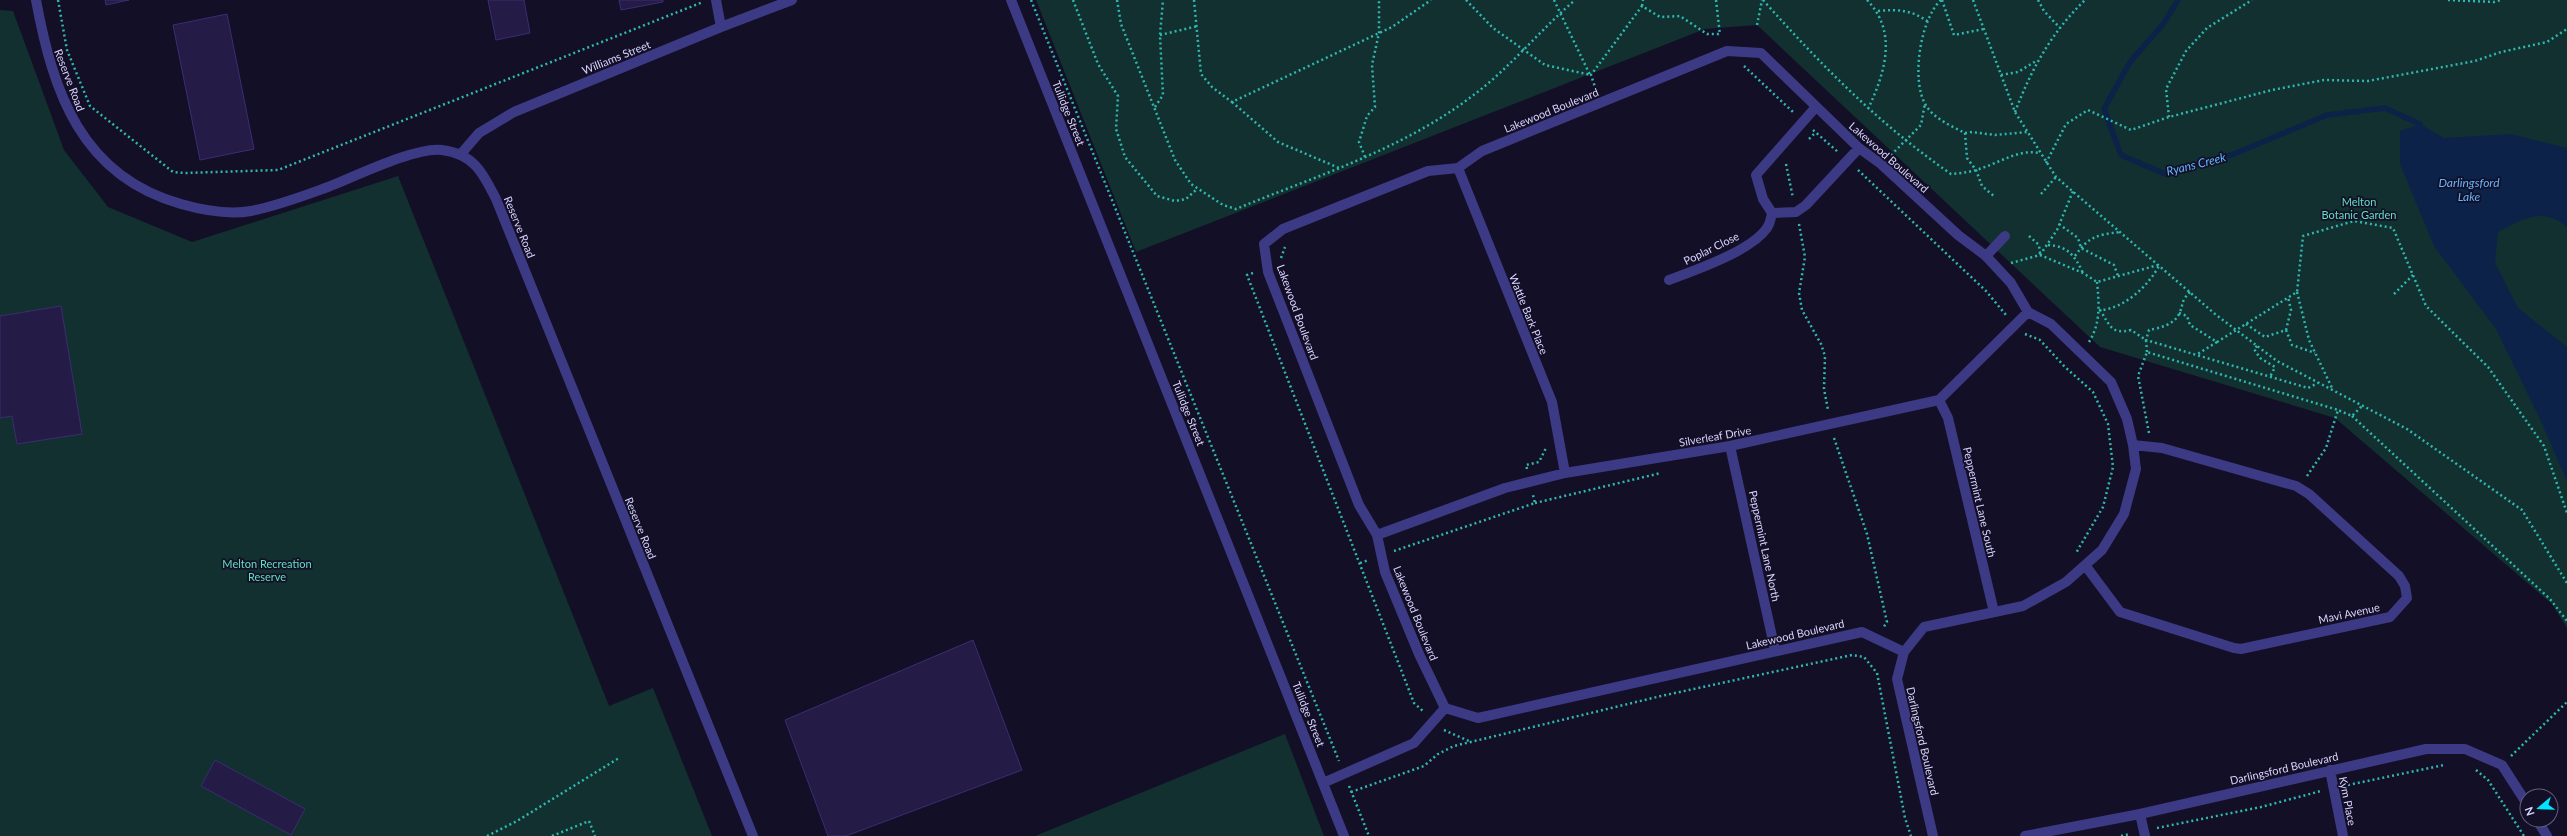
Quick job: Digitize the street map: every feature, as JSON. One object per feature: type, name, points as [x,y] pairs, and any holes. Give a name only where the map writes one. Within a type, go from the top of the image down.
[{"type":"street","name":"Reserve Road","points":[[36,0],[44,45],[60,91],[76,128],[104,160],[131,183],[164,199],[204,211],[250,211],[296,198],[417,153],[441,150],[460,155],[481,169],[496,199],[753,836]]},
{"type":"street","points":[[716,0],[721,27]]},
{"type":"street","name":"Williams Street","points":[[460,155],[479,133],[514,112],[721,27],[792,0]]},
{"type":"street","name":"Tullidge Street","points":[[1011,0],[1344,836]]},
{"type":"street","name":"Lakewood Boulevard","points":[[1904,652],[1862,632],[1775,650],[1688,673],[1478,718],[1445,708],[1419,654],[1385,572],[1376,535],[1359,506],[1268,268],[1264,244],[1283,229],[1428,171],[1458,168],[1482,151],[1727,51],[1761,53],[1815,108],[1859,148],[1881,164],[1958,235],[1986,256],[2011,283],[2028,312]]},
{"type":"street","points":[[1815,108],[1802,120],[1756,175],[1763,199],[1772,213],[1796,212],[1806,205],[1859,148]]},
{"type":"street","name":"Wattle Bark Place","points":[[1458,168],[1552,402],[1565,473]]},
{"type":"street","name":"Poplar Close","points":[[1669,280],[1715,262],[1750,242],[1768,228],[1772,213]]},
{"type":"street","points":[[1986,256],[2005,236]]},
{"type":"street","points":[[1904,652],[1924,627],[2022,606],[2066,582],[2102,550],[2124,514],[2136,469],[2133,445],[2127,419],[2111,382],[2051,324],[2028,312],[1939,400]]},
{"type":"street","name":"Silverleaf Drive","points":[[1376,535],[1505,488],[1565,473],[1730,446],[1939,400]]},
{"type":"street","name":"Peppermint Lane South","points":[[1939,400],[1948,418],[1994,612]]},
{"type":"street","name":"Mavi Avenue","points":[[2085,566],[2120,612],[2222,646],[2241,649],[2390,617],[2407,598],[2405,586],[2399,576],[2301,489],[2152,447],[2133,445]]},
{"type":"street","name":"Peppermint Lane North","points":[[1730,446],[1775,650]]},
{"type":"street","name":"Darlingsford Boulevard","points":[[1904,652],[1897,678],[1933,836]]},
{"type":"street","points":[[1323,783],[1414,744],[1445,708]]},
{"type":"street","name":"Darlingsford Boulevard","points":[[2025,836],[2140,814],[2426,749],[2465,749],[2502,765]]},
{"type":"street","points":[[2502,765],[2519,792]]},
{"type":"street","name":"Kym Place","points":[[2330,770],[2343,836]]},
{"type":"street","points":[[2140,814],[2145,836]]},
{"type":"path","points":[[58,0],[67,50],[90,106],[173,172],[185,173],[278,170],[709,0]]},
{"type":"path","points":[[1031,0],[1369,836]]},
{"type":"path","points":[[1073,0],[1098,64],[1118,96],[1116,130],[1125,157],[1143,182],[1157,196],[1174,201],[1186,200],[1197,189]]},
{"type":"path","points":[[1117,0],[1120,24],[1175,160],[1191,184],[1197,189],[1223,205],[1236,209],[1340,168],[1423,130],[1499,74],[1575,0]]},
{"type":"path","points":[[1155,108],[1163,95],[1160,35],[1163,0]]},
{"type":"path","points":[[1194,0],[1198,26],[1200,74],[1212,87],[1232,102],[1278,142],[1340,168]]},
{"type":"path","points":[[1365,157],[1359,142],[1367,116],[1375,107],[1372,65],[1379,33],[1379,0]]},
{"type":"path","points":[[1232,102],[1379,33],[1431,0]]},
{"type":"path","points":[[1466,0],[1493,28],[1545,65],[1591,75]]},
{"type":"path","points":[[1554,0],[1591,75],[1601,102]]},
{"type":"path","points":[[1591,75],[1642,6],[1642,0]]},
{"type":"path","points":[[1716,0],[1720,34],[1727,51]]},
{"type":"path","points":[[1757,25],[1763,0]]},
{"type":"path","points":[[1763,0],[1822,66],[1868,109],[1906,141],[1951,174],[1976,170],[2012,156],[2032,152],[2040,154]]},
{"type":"path","points":[[1868,0],[1878,11],[1887,42],[1878,88],[1868,109]]},
{"type":"path","points":[[1942,0],[1930,15],[1918,56],[1918,76],[1927,108],[1947,124],[1965,133],[1972,132],[1995,135],[2026,132]]},
{"type":"path","points":[[1942,0],[1954,35],[1984,29]]},
{"type":"path","points":[[1973,0],[2015,112],[2026,132],[2056,177],[2190,292],[2277,361],[2407,429],[2522,510],[2567,583]]},
{"type":"path","points":[[2038,0],[2044,11],[2060,28]]},
{"type":"path","points":[[2015,112],[2030,72],[2060,28],[2085,0]]},
{"type":"path","points":[[2169,117],[2166,89],[2186,51],[2208,28],[2252,0]]},
{"type":"path","points":[[2448,0],[2494,2],[2501,0]]},
{"type":"path","points":[[1642,6],[1660,18],[1680,16],[1707,34],[1720,34]]},
{"type":"path","points":[[1878,11],[1895,9],[1917,14],[1928,22]]},
{"type":"path","points":[[1160,35],[1198,26]]},
{"type":"path","points":[[2046,163],[2066,124],[2088,110],[2115,121],[2131,130],[2169,117],[2272,90],[2316,81],[2368,82],[2475,61],[2501,52],[2547,42],[2567,29]]},
{"type":"path","points":[[2001,75],[2018,72],[2038,60]]},
{"type":"path","points":[[1740,62],[1986,291],[2027,337],[2040,340],[2065,367],[2094,392],[2108,424],[2113,467],[2103,507],[2075,554],[2085,566]]},
{"type":"path","points":[[1881,164],[1921,125],[1925,103]]},
{"type":"path","points":[[1806,142],[1816,132]]},
{"type":"path","points":[[1965,133],[1967,158],[1976,170],[1982,186],[1996,197]]},
{"type":"path","points":[[1785,162],[1796,212]]},
{"type":"path","points":[[2042,194],[2056,177]]},
{"type":"path","points":[[2040,255],[2048,245],[2059,224],[2073,191]]},
{"type":"path","points":[[2334,391],[2309,340],[2297,292],[2304,236],[2354,221],[2393,228],[2426,306],[2488,367],[2544,446],[2567,513]]},
{"type":"path","points":[[2059,224],[2078,238],[2081,248],[2114,265],[2118,276]]},
{"type":"path","points":[[2075,256],[2086,241],[2101,235],[2120,232]]},
{"type":"path","points":[[2029,236],[2039,246],[2040,255]]},
{"type":"path","points":[[1289,244],[1284,248],[1280,263],[1247,275],[1414,703],[1447,732],[1471,742]]},
{"type":"path","points":[[2048,245],[2057,245],[2075,256],[2083,273]]},
{"type":"path","points":[[1999,270],[2018,259],[2040,255],[2083,273],[2097,282],[2159,265]]},
{"type":"path","points":[[2100,310],[2110,310],[2135,295],[2154,276],[2159,265]]},
{"type":"path","points":[[2394,294],[2414,275]]},
{"type":"path","points":[[2082,353],[2093,335],[2100,310],[2097,282]]},
{"type":"path","points":[[2152,447],[2138,376],[2147,352],[2146,340],[2149,330],[2164,327],[2179,313],[2182,300],[2190,292]]},
{"type":"path","points":[[2195,355],[2297,292]]},
{"type":"path","points":[[2288,297],[2291,310],[2286,330],[2292,345],[2315,353]]},
{"type":"path","points":[[2100,310],[2113,330],[2121,333],[2131,330],[2146,340],[2308,388],[2318,383]]},
{"type":"path","points":[[2179,313],[2187,316],[2190,324],[2217,342]]},
{"type":"path","points":[[2246,324],[2265,337],[2286,330]]},
{"type":"path","points":[[2257,346],[2254,349],[2256,354],[2275,367],[2270,377]]},
{"type":"path","points":[[2147,352],[2338,410],[2352,416],[2550,599],[2567,621]]},
{"type":"path","points":[[2352,416],[2362,406]]},
{"type":"path","points":[[2301,489],[2312,465],[2326,448],[2338,410]]},
{"type":"path","points":[[1360,563],[1535,503],[1526,465],[1539,462],[1547,446]]},
{"type":"path","points":[[1352,792],[1424,766],[1438,754],[1471,742],[1661,696],[1852,655],[1864,657],[1877,672],[1905,818],[1911,836]]},
{"type":"path","points":[[2488,780],[2567,702]]},
{"type":"path","points":[[487,836],[523,817],[619,758]]},
{"type":"path","points":[[552,836],[589,821],[595,836]]},
{"type":"green space","name":"Melton Botanic Garden","points":[[1036,0],[2567,0],[2567,628],[2552,604],[2335,418],[2100,347],[1757,25],[1705,29],[1136,252]]},
{"type":"green space","name":"Melton Recreation Reserve","points":[[0,10],[13,11],[64,150],[108,207],[192,242],[398,176],[609,706],[653,688],[712,836],[0,836]]},
{"type":"green space","points":[[1285,734],[1324,836],[1035,836]]},
{"type":"water","name":"Darlingsford Lake","points":[[2420,124],[2444,138],[2511,134],[2567,148],[2567,227],[2549,217],[2541,216],[2524,219],[2498,232],[2495,263],[2518,308],[2567,347],[2567,481],[2540,419],[2496,329],[2434,246],[2400,164],[2400,131]]},
{"type":"building","points":[[105,0],[129,0],[106,5]]},
{"type":"building","points":[[488,0],[524,0],[530,33],[496,40]]},
{"type":"building","points":[[619,0],[663,0],[663,2],[621,10]]},
{"type":"building","points":[[227,14],[254,149],[200,160],[173,25]]},
{"type":"building","points":[[61,306],[82,434],[17,444],[12,416],[0,418],[0,316]]},
{"type":"building","points":[[973,640],[1022,770],[846,836],[828,836],[785,720]]},
{"type":"building","points":[[215,760],[305,809],[291,835],[201,786]]},
{"type":"waterway","name":"Ryans Creek","points":[[2178,0],[2164,23],[2130,62],[2104,109],[2121,155],[2165,174],[2234,154],[2327,115],[2385,108],[2420,124]]}]
